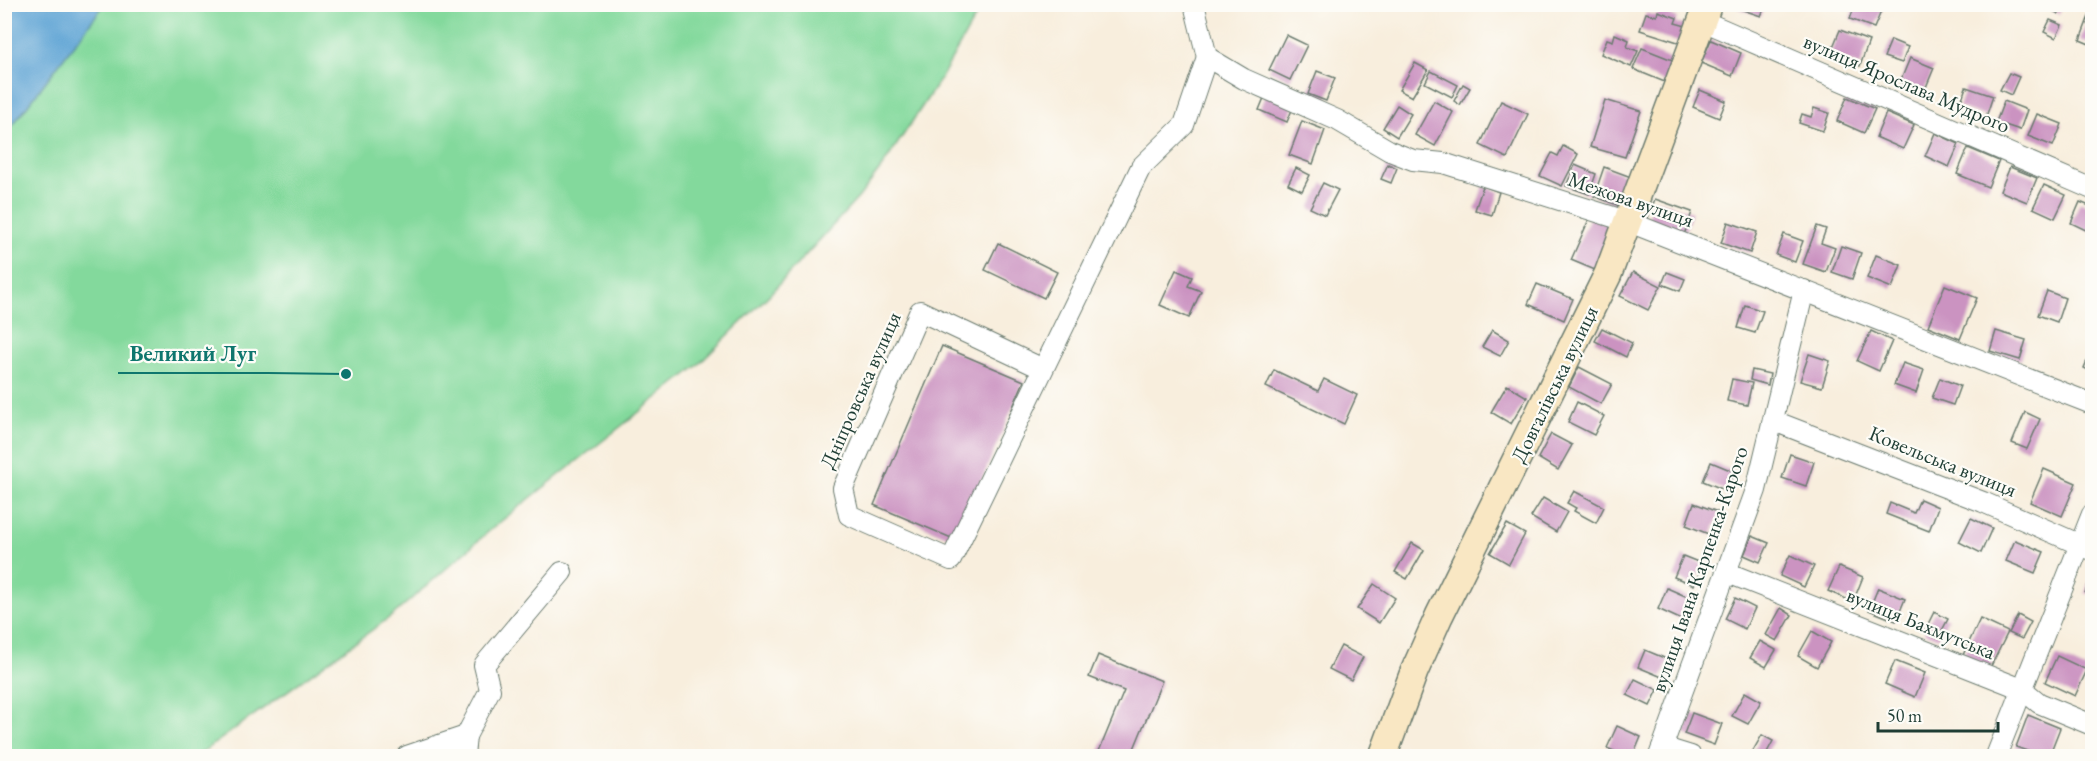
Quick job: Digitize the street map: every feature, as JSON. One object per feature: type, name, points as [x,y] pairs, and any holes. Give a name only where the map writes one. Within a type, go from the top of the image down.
[{"type":"street","points":[[1194,4],[1207,57]]},
{"type":"street","name":"вулиця Ярослава Мудрого","points":[[1705,12],[2092,189]]},
{"type":"street","name":"Довгалівська вулиця","points":[[1383,756],[1414,672],[1431,634],[1608,274],[1705,12]]},
{"type":"street","name":"Межова вулиця","points":[[1207,57],[1244,79],[1337,120],[1390,151],[1413,160],[1443,163],[1629,222],[2092,404]]},
{"type":"street","name":"Дніпровська вулиця","points":[[1043,369],[920,311],[843,488],[849,514],[951,560],[1141,167],[1184,125],[1207,57]]},
{"type":"street","name":"вулиця Івана Карпенка-Карого","points":[[1660,752],[1728,573],[1756,490],[1804,290]]},
{"type":"street","name":"Ковельська вулиця","points":[[1774,421],[1983,502],[2087,547]]},
{"type":"street","points":[[1996,756],[2022,689],[2087,547],[2092,514]]},
{"type":"street","points":[[464,756],[466,736],[490,690],[484,665],[562,572]]},
{"type":"street","name":"вулиця Бахмутська","points":[[1728,573],[2022,689],[2039,703],[2092,725]]},
{"type":"street","points":[[407,756],[466,736]]},
{"type":"street","points":[[1660,752],[1691,756]]},
{"type":"green space","points":[[104,4],[982,5],[941,78],[884,164],[859,197],[769,295],[696,367],[495,526],[393,615],[197,756],[5,756],[5,135]]},
{"type":"water","points":[[4,5],[104,5],[5,135]]},
{"type":"building","points":[[1738,4],[1766,4],[1761,16],[1737,8]]},
{"type":"building","points":[[2048,4],[2063,4],[2059,14],[2046,8]]},
{"type":"building","points":[[1855,5],[1883,7],[1874,28],[1850,19]]},
{"type":"building","points":[[2092,8],[2092,45],[2080,40]]},
{"type":"building","points":[[1658,11],[1677,18],[1675,23],[1686,26],[1681,43],[1640,30],[1646,13],[1657,16]]},
{"type":"building","points":[[2050,20],[2062,25],[2056,38],[2044,32]]},
{"type":"building","points":[[1840,30],[1869,41],[1860,66],[1830,54]]},
{"type":"building","points":[[1615,34],[1629,40],[1627,47],[1638,51],[1631,67],[1601,54],[1607,39],[1613,41]]},
{"type":"building","points":[[1286,35],[1307,45],[1290,80],[1269,70]]},
{"type":"building","points":[[1711,40],[1741,53],[1732,76],[1701,63]]},
{"type":"building","points":[[1891,40],[1908,47],[1902,63],[1884,57]]},
{"type":"building","points":[[1642,48],[1675,61],[1667,83],[1633,69]]},
{"type":"building","points":[[1910,58],[1934,68],[1924,92],[1900,82]]},
{"type":"building","points":[[1415,63],[1428,70],[1412,97],[1399,90]]},
{"type":"building","points":[[1317,71],[1335,78],[1326,101],[1308,94]]},
{"type":"building","points":[[1431,71],[1458,85],[1452,97],[1425,83]]},
{"type":"building","points":[[2009,73],[2019,77],[2011,95],[2000,90]]},
{"type":"building","points":[[1463,84],[1470,88],[1460,105],[1454,101]]},
{"type":"building","points":[[1966,87],[1993,96],[1986,117],[1959,107]]},
{"type":"building","points":[[1700,90],[1726,101],[1719,118],[1693,107]]},
{"type":"building","points":[[1266,93],[1294,105],[1287,122],[1259,110]]},
{"type":"building","points":[[1847,97],[1875,109],[1864,133],[1837,121]]},
{"type":"building","points":[[1605,100],[1641,111],[1625,157],[1590,147]]},
{"type":"building","points":[[1434,101],[1453,112],[1435,146],[1415,135]]},
{"type":"building","points":[[1501,101],[1528,114],[1507,158],[1480,145]]},
{"type":"building","points":[[2004,101],[2027,110],[2020,130],[1996,122]]},
{"type":"building","points":[[1397,105],[1411,114],[1397,137],[1383,128]]},
{"type":"building","points":[[1814,108],[1829,113],[1823,131],[1799,123],[1802,114],[1811,117]]},
{"type":"building","points":[[1886,113],[1914,125],[1903,149],[1876,137]]},
{"type":"building","points":[[2037,114],[2062,124],[2053,146],[2028,136]]},
{"type":"building","points":[[1302,121],[1325,130],[1313,164],[1289,155]]},
{"type":"building","points":[[1935,133],[1959,144],[1949,167],[1925,156]]},
{"type":"building","points":[[1563,146],[1578,154],[1562,186],[1540,176],[1552,153],[1558,156]]},
{"type":"building","points":[[1968,148],[1999,161],[1988,187],[1957,174]]},
{"type":"building","points":[[1388,164],[1397,168],[1391,183],[1381,179]]},
{"type":"building","points":[[1575,165],[1596,174],[1589,194],[1566,186]]},
{"type":"building","points":[[1604,167],[1631,177],[1620,206],[1594,196]]},
{"type":"building","points":[[2010,167],[2037,178],[2027,202],[2000,191]]},
{"type":"building","points":[[1296,168],[1310,175],[1302,191],[1288,184]]},
{"type":"building","points":[[1323,183],[1338,190],[1325,215],[1310,208]]},
{"type":"building","points":[[2044,185],[2066,195],[2055,218],[2033,208]]},
{"type":"building","points":[[1483,186],[1499,192],[1492,215],[1475,210]]},
{"type":"building","points":[[1655,199],[1692,212],[1684,235],[1647,221]]},
{"type":"building","points":[[2080,202],[2092,207],[2092,233],[2071,223]]},
{"type":"building","points":[[1590,217],[1614,227],[1595,270],[1571,260]]},
{"type":"building","points":[[1728,222],[1757,232],[1750,253],[1721,243]]},
{"type":"building","points":[[1817,226],[1826,229],[1821,243],[1835,248],[1826,272],[1803,264]]},
{"type":"building","points":[[1784,234],[1803,241],[1795,262],[1776,255]]},
{"type":"building","points":[[998,243],[1057,272],[1044,298],[985,270]]},
{"type":"building","points":[[1841,246],[1861,253],[1852,279],[1832,272]]},
{"type":"building","points":[[1876,255],[1901,265],[1892,288],[1867,278]]},
{"type":"building","points":[[1176,270],[1192,277],[1188,286],[1201,291],[1189,318],[1160,305]]},
{"type":"building","points":[[1633,272],[1661,286],[1648,310],[1620,296]]},
{"type":"building","points":[[1667,272],[1685,279],[1680,291],[1662,284]]},
{"type":"building","points":[[1537,284],[1573,299],[1564,320],[1528,304]]},
{"type":"building","points":[[1945,285],[1977,298],[1960,339],[1928,326]]},
{"type":"building","points":[[2047,291],[2065,298],[2057,322],[2038,315]]},
{"type":"building","points":[[1745,305],[1763,311],[1755,333],[1738,328]]},
{"type":"building","points":[[1602,328],[1632,343],[1626,357],[1595,341]]},
{"type":"building","points":[[1492,330],[1509,340],[1500,356],[1482,347]]},
{"type":"building","points":[[1871,331],[1892,341],[1879,371],[1857,361]]},
{"type":"building","points":[[1996,331],[2026,340],[2020,360],[1990,351]]},
{"type":"building","points":[[942,346],[1024,381],[956,540],[874,505]]},
{"type":"building","points":[[2092,349],[2092,372],[2084,368]]},
{"type":"building","points":[[1809,354],[1830,361],[1822,387],[1800,381]]},
{"type":"building","points":[[1903,363],[1924,370],[1916,393],[1894,385]]},
{"type":"building","points":[[1579,367],[1612,384],[1601,404],[1569,387]]},
{"type":"building","points":[[1274,370],[1318,391],[1324,379],[1357,395],[1344,424],[1266,387]]},
{"type":"building","points":[[1752,370],[1770,374],[1768,385],[1750,380]]},
{"type":"building","points":[[1940,378],[1960,386],[1953,405],[1932,398]]},
{"type":"building","points":[[1732,379],[1752,383],[1747,405],[1727,401]]},
{"type":"building","points":[[1507,385],[1527,397],[1511,424],[1491,412]]},
{"type":"building","points":[[1577,402],[1604,416],[1594,435],[1568,422]]},
{"type":"building","points":[[2025,412],[2040,419],[2027,449],[2012,443]]},
{"type":"building","points":[[1551,434],[1572,445],[1558,470],[1538,458]]},
{"type":"building","points":[[1790,454],[1814,462],[1806,486],[1782,478]]},
{"type":"building","points":[[1711,462],[1735,472],[1727,491],[1703,481]]},
{"type":"building","points":[[2044,469],[2076,483],[2062,516],[2030,502]]},
{"type":"building","points":[[1574,491],[1604,507],[1596,523],[1574,511],[1576,508],[1567,503]]},
{"type":"building","points":[[1543,498],[1567,512],[1556,532],[1531,517]]},
{"type":"building","points":[[1920,499],[1938,507],[1929,531],[1886,514],[1890,503],[1914,513]]},
{"type":"building","points":[[1694,503],[1720,513],[1711,535],[1686,525]]},
{"type":"building","points":[[1971,518],[1992,528],[1981,553],[1959,542]]},
{"type":"building","points":[[1507,524],[1525,534],[1509,564],[1490,553]]},
{"type":"building","points":[[1752,536],[1769,543],[1760,562],[1744,555]]},
{"type":"building","points":[[2015,540],[2044,552],[2035,573],[2006,561]]},
{"type":"building","points":[[1412,543],[1424,550],[1407,579],[1395,572]]},
{"type":"building","points":[[1790,555],[1814,566],[1804,587],[1780,576]]},
{"type":"building","points":[[1683,556],[1703,564],[1694,585],[1674,577]]},
{"type":"building","points":[[1839,567],[1863,577],[1853,602],[1828,591]]},
{"type":"building","points":[[2092,574],[2092,595],[2085,593]]},
{"type":"building","points":[[1374,584],[1395,598],[1379,623],[1357,609]]},
{"type":"building","points":[[1667,588],[1692,599],[1682,620],[1658,609]]},
{"type":"building","points":[[1878,588],[1905,599],[1896,621],[1869,610]]},
{"type":"building","points":[[1735,598],[1755,608],[1745,629],[1725,619]]},
{"type":"building","points":[[1781,608],[1792,615],[1777,641],[1766,635]]},
{"type":"building","points":[[1934,612],[1948,619],[1938,638],[1924,632]]},
{"type":"building","points":[[2018,615],[2031,622],[2022,639],[2009,633]]},
{"type":"building","points":[[1980,619],[2008,632],[1990,668],[1963,655]]},
{"type":"building","points":[[1812,631],[1831,642],[1817,667],[1798,656]]},
{"type":"building","points":[[1760,641],[1776,650],[1766,667],[1750,658]]},
{"type":"building","points":[[1341,646],[1363,657],[1351,680],[1329,669]]},
{"type":"building","points":[[1645,650],[1669,660],[1662,677],[1638,667]]},
{"type":"building","points":[[1098,655],[1162,681],[1131,756],[1097,756],[1124,691],[1089,677]]},
{"type":"building","points":[[2057,656],[2087,670],[2075,696],[2045,682]]},
{"type":"building","points":[[1895,661],[1925,673],[1915,697],[1885,684]]},
{"type":"building","points":[[1635,679],[1658,690],[1650,706],[1627,695]]},
{"type":"building","points":[[1745,692],[1761,701],[1748,724],[1732,716]]},
{"type":"building","points":[[1692,713],[1722,724],[1714,745],[1684,734]]},
{"type":"building","points":[[2028,715],[2060,728],[2049,756],[2041,756],[2016,747]]},
{"type":"building","points":[[1617,726],[1641,737],[1633,756],[1625,756],[1607,748]]},
{"type":"building","points":[[1762,735],[1773,741],[1765,756],[1750,756]]},
{"type":"place","name":"Великий Луг","points":[[346,374]]}]
